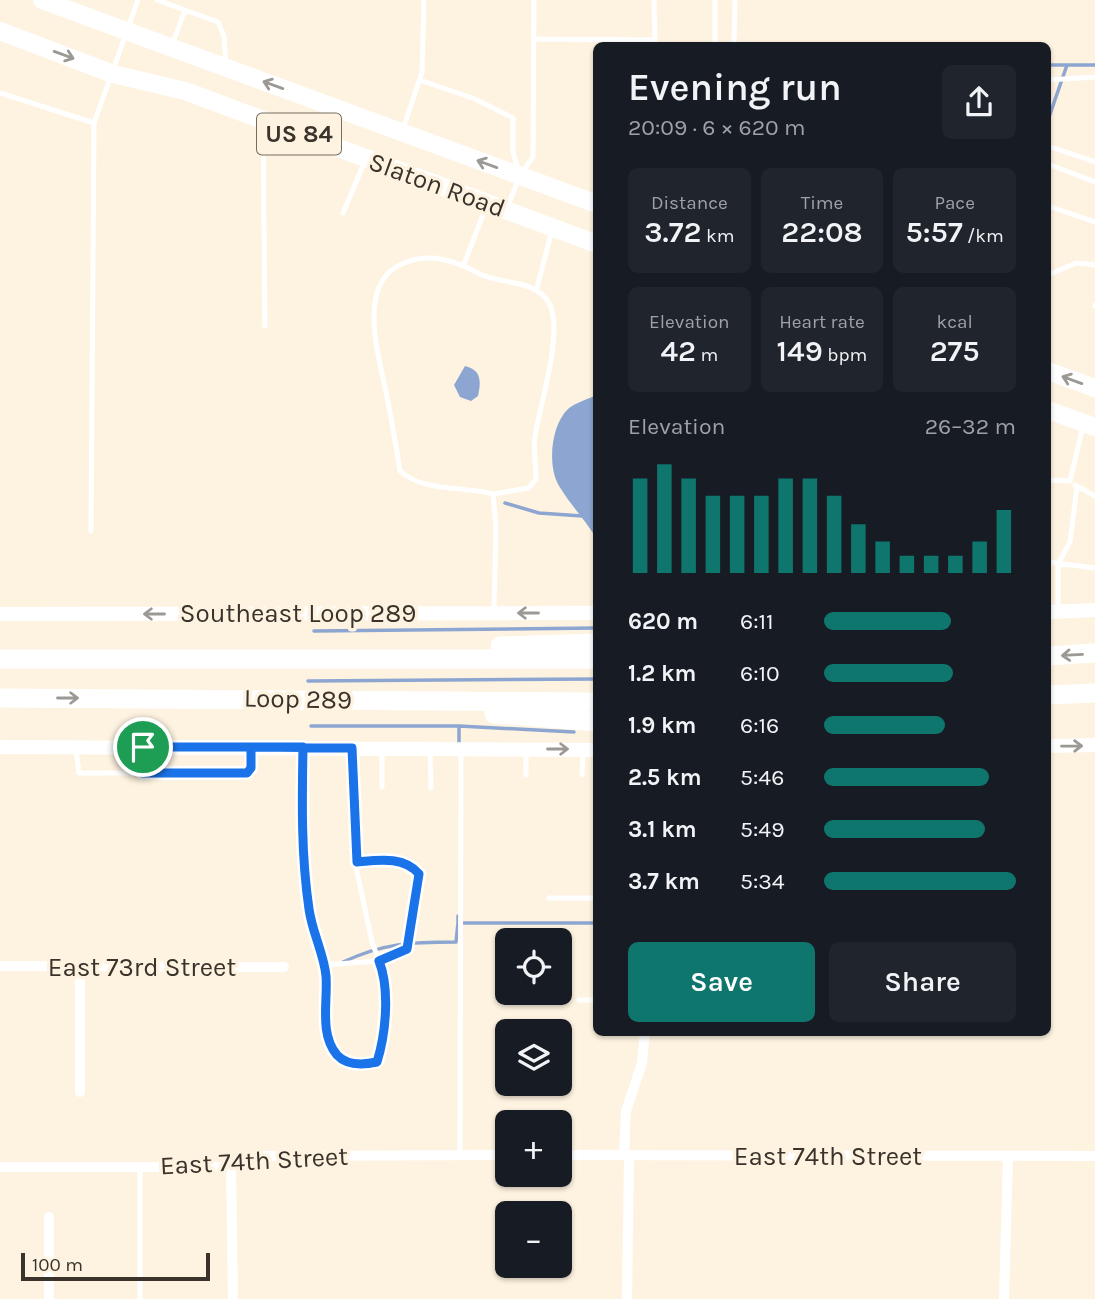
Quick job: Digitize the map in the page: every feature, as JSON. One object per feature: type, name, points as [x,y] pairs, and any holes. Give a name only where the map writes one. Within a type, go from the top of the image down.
[{"type":"highway","name":"Slaton Road","points":[[41,0],[593,203]]},
{"type":"highway","name":"Slaton Road","points":[[0,31],[113,74],[185,91],[593,242]]},
{"type":"highway","points":[[1051,372],[1095,388]]},
{"type":"highway","points":[[1051,411],[1090,425]]},
{"type":"highway","points":[[203,659],[342,649],[593,643]]},
{"type":"highway","points":[[1051,656],[1095,653]]},
{"type":"highway","name":"Loop 289","points":[[0,659],[593,659]]},
{"type":"highway","points":[[1051,695],[1095,693]]},
{"type":"highway","name":"Loop 289","points":[[0,698],[593,702]]},
{"type":"highway","points":[[203,698],[265,709],[419,709],[593,722]]},
{"type":"main road","points":[[1053,612],[1095,610]]},
{"type":"main road","name":"Southeast Loop 289","points":[[0,614],[593,613]]},
{"type":"main road","points":[[1051,746],[1095,746]]},
{"type":"main road","points":[[0,747],[590,750]]},
{"type":"street","name":"East 73rd Street","points":[[0,966],[284,967]]},
{"type":"street","points":[[80,966],[80,1093]]},
{"type":"street","points":[[627,1299],[626,1111],[642,1063],[645,1036]]},
{"type":"street","name":"East 74th Street","points":[[0,1167],[231,1167],[243,1159],[256,1156],[495,1155]]},
{"type":"street","name":"East 74th Street","points":[[572,1155],[1095,1156]]},
{"type":"street","points":[[1004,1299],[1008,1156]]},
{"type":"street","points":[[231,1167],[233,1299]]},
{"type":"street","points":[[49,1217],[49,1299]]},
{"type":"lane","points":[[91,531],[94,123],[138,0]]},
{"type":"lane","points":[[157,0],[218,22],[224,36],[226,67]]},
{"type":"lane","points":[[401,132],[420,80],[424,0]]},
{"type":"lane","points":[[464,264],[484,212],[506,210],[520,176],[533,157],[534,0]]},
{"type":"lane","points":[[533,39],[655,40],[654,0]]},
{"type":"lane","points":[[715,0],[715,42]]},
{"type":"lane","points":[[734,42],[735,0]]},
{"type":"lane","points":[[170,48],[185,10]]},
{"type":"lane","points":[[1051,80],[1095,77]]},
{"type":"lane","points":[[420,80],[475,99],[513,118],[513,152],[520,176]]},
{"type":"lane","points":[[0,93],[94,123]]},
{"type":"lane","points":[[263,121],[265,326]]},
{"type":"lane","points":[[1051,147],[1095,162]]},
{"type":"lane","points":[[343,213],[366,158]]},
{"type":"lane","points":[[1051,165],[1095,181]]},
{"type":"lane","points":[[1051,207],[1095,222]]},
{"type":"lane","points":[[537,288],[552,227]]},
{"type":"lane","points":[[418,258],[464,264],[482,275],[537,288],[550,305],[548,378],[535,438],[536,479],[529,488],[493,494],[472,488],[428,485],[408,479],[400,471],[392,418],[375,347],[376,300],[384,274],[391,268],[418,258]]},
{"type":"lane","points":[[1051,274],[1076,263],[1095,265]]},
{"type":"lane","points":[[1070,481],[1090,425]]},
{"type":"lane","points":[[1051,480],[1070,481],[1095,496]]},
{"type":"lane","points":[[1053,612],[1058,564],[1070,542],[1077,487]]},
{"type":"lane","points":[[493,494],[496,527],[494,613]]},
{"type":"lane","points":[[1051,563],[1095,568]]},
{"type":"lane","points":[[76,747],[77,773],[247,773],[251,768],[251,747]]},
{"type":"lane","points":[[143,747],[143,773]]},
{"type":"lane","points":[[303,747],[302,833],[308,907],[323,965],[328,1038],[338,1056],[361,1066],[377,1062],[382,1044],[384,974],[372,943],[357,862],[352,748]]},
{"type":"lane","points":[[382,748],[382,788]]},
{"type":"lane","points":[[430,748],[431,788]]},
{"type":"lane","points":[[460,1155],[461,749]]},
{"type":"lane","points":[[526,749],[526,775]]},
{"type":"lane","points":[[582,775],[590,750]]},
{"type":"lane","points":[[323,965],[379,961],[407,949],[419,874],[411,864],[384,860],[357,862]]},
{"type":"lane","points":[[548,898],[593,898]]},
{"type":"lane","points":[[579,1000],[593,1000]]},
{"type":"lane","points":[[140,1167],[140,1299]]},
{"type":"water","points":[[465,366],[475,370],[479,377],[478,396],[471,401],[460,397],[454,385]]},
{"type":"water","points":[[593,397],[593,533],[559,486],[553,468],[553,446],[558,425],[568,409]]},
{"type":"waterway","points":[[1051,65],[1095,65]]},
{"type":"waterway","points":[[1051,111],[1067,65]]},
{"type":"waterway","points":[[505,503],[539,513],[582,516]]},
{"type":"waterway","points":[[314,631],[593,628]]},
{"type":"waterway","points":[[308,681],[593,679]]},
{"type":"waterway","points":[[311,726],[459,726]]},
{"type":"waterway","points":[[459,744],[459,726],[574,732]]},
{"type":"waterway","points":[[458,916],[458,923],[593,923]]},
{"type":"waterway","points":[[343,962],[398,945],[456,942],[458,923]]},
{"type":"route","points":[[143,747],[143,773],[247,773],[251,768],[251,747],[303,747],[352,748],[357,862],[384,860],[411,864],[419,874],[407,949],[394,957],[379,961],[384,974],[382,1044],[377,1062],[361,1066],[348,1062],[338,1056],[328,1038],[325,969],[314,940],[308,907],[302,833],[303,747],[143,747]]}]
